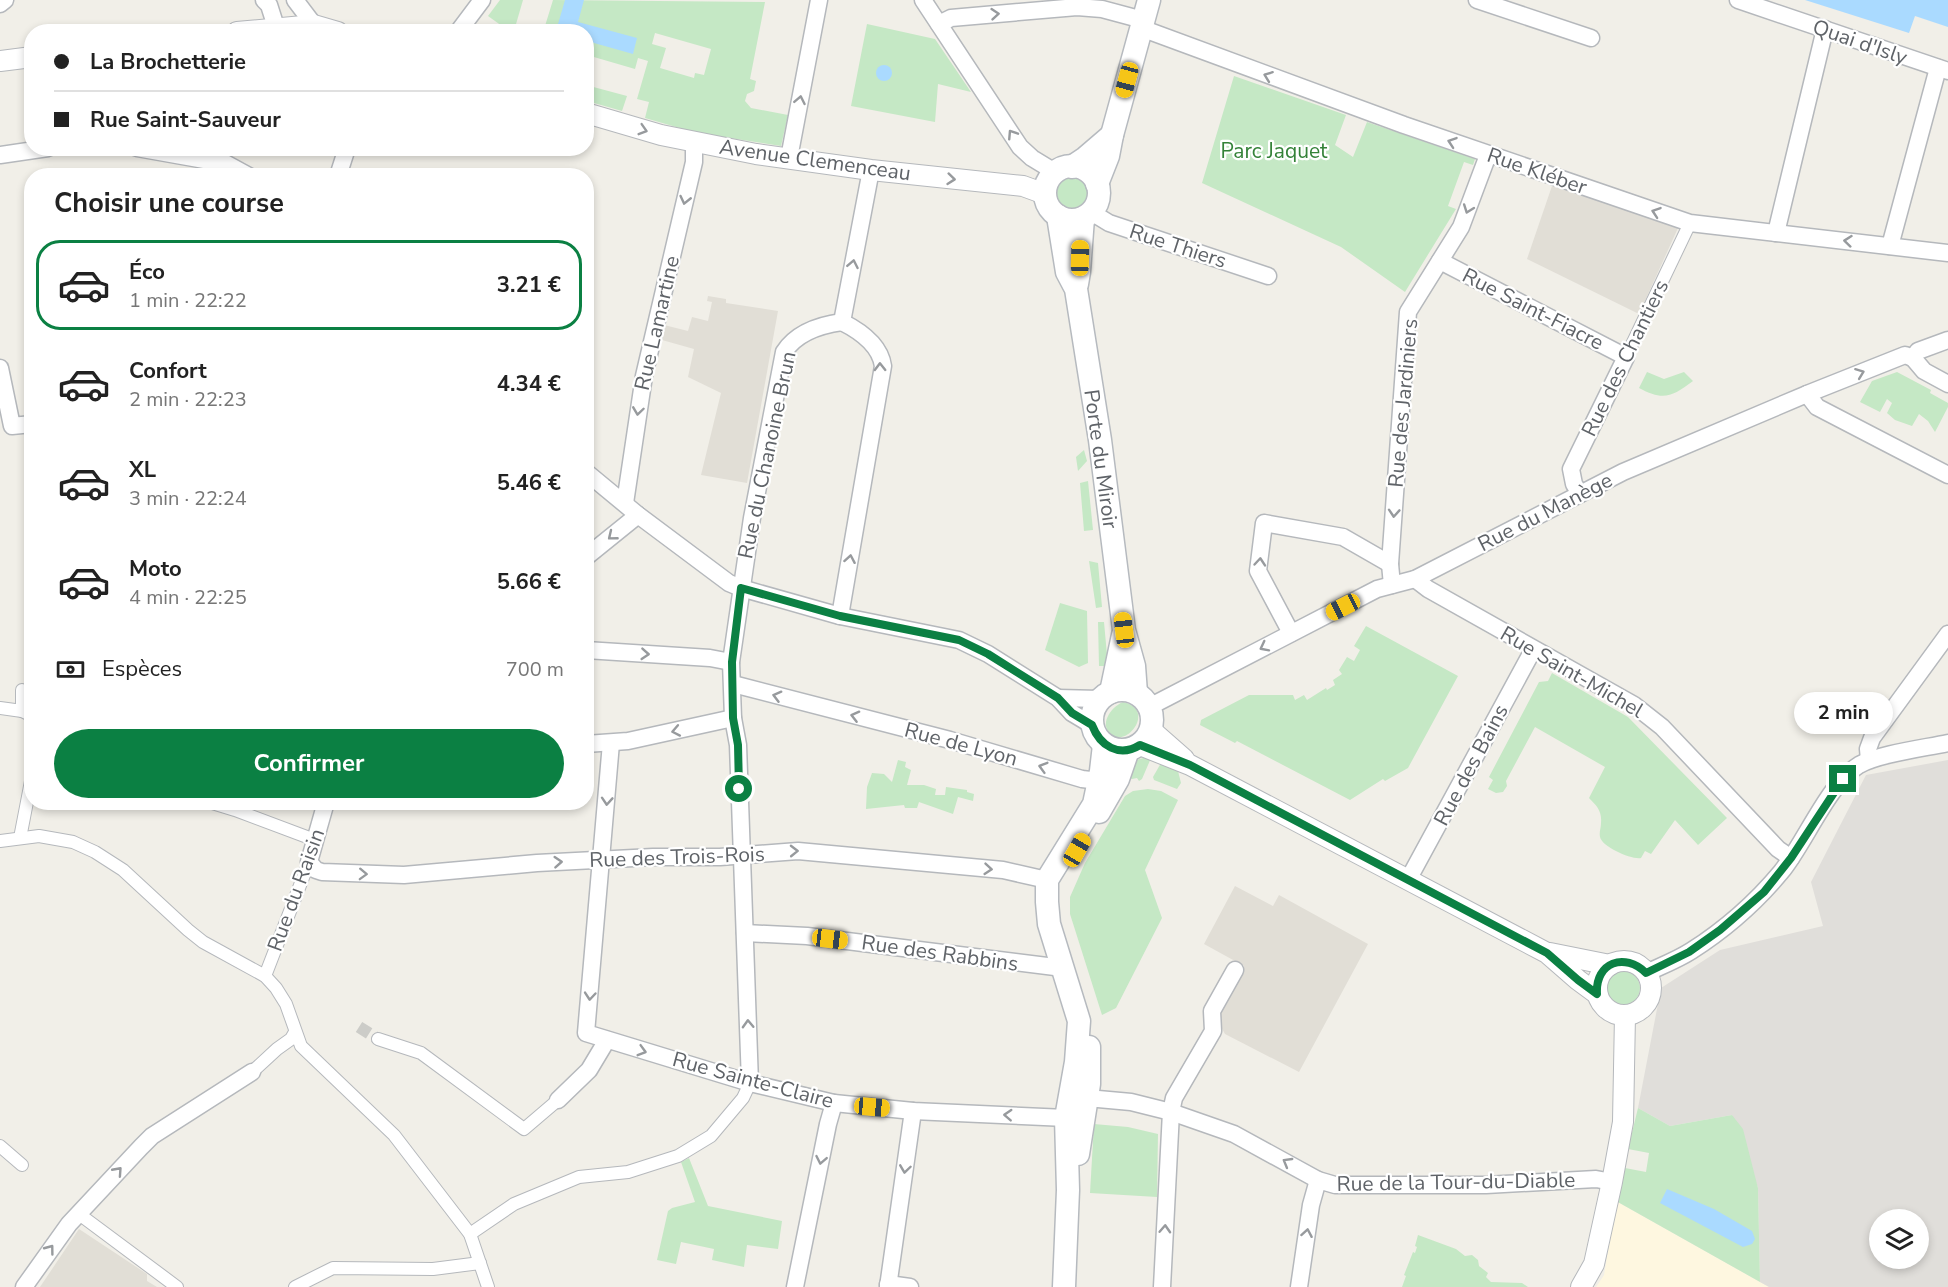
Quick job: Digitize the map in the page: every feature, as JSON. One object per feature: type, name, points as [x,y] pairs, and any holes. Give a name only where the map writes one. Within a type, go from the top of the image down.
[{"type":"main road","points":[[1112,135],[1084,159],[1064,169],[1046,186],[1045,194],[1051,210],[1058,216],[1066,219],[1087,215],[1098,199],[1097,184],[1108,156],[1144,16]]},
{"type":"main road","points":[[1064,169],[1088,172],[1097,184]]},
{"type":"main road","name":"Porte du Miroir","points":[[1087,215],[1076,288],[1101,440],[1124,630],[1142,700],[1152,721],[1139,742]]},
{"type":"main road","name":"Porte du Miroir","points":[[1058,216],[1067,272],[1076,288]]},
{"type":"main road","name":"Porte du Miroir","points":[[1092,725],[1095,707],[1106,696],[1124,630]]},
{"type":"main road","points":[[1106,696],[1119,690],[1142,700]]},
{"type":"main road","points":[[1092,725],[1096,736],[1104,745],[1115,750],[1139,742]]},
{"type":"main road","points":[[1068,1190],[1077,1168],[1080,1139],[1077,1125],[1073,1120],[1075,1104],[1089,1084],[1089,1009],[1060,914],[1060,894],[1075,855],[1139,742]]},
{"type":"main road","points":[[1064,1287],[1079,1021],[1049,924],[1047,880],[1094,804],[1104,745]]},
{"type":"main road","points":[[1064,968],[1070,969],[1089,1009]]},
{"type":"street","points":[[0,4],[5,0]]},
{"type":"street","points":[[264,0],[269,5],[275,24]]},
{"type":"street","points":[[295,0],[313,24]]},
{"type":"street","points":[[464,24],[482,0]]},
{"type":"street","points":[[789,158],[819,0]]},
{"type":"street","points":[[923,0],[1020,147],[1032,158],[1064,169]]},
{"type":"street","points":[[1477,0],[1592,38]]},
{"type":"street","name":"Quai d'Isly","points":[[1738,0],[1943,69]]},
{"type":"street","name":"Rue Kléber","points":[[939,24],[951,18],[1077,7],[1144,16],[1404,126],[1690,223],[1948,253]]},
{"type":"street","points":[[1776,233],[1826,29]]},
{"type":"street","points":[[0,61],[24,58]]},
{"type":"street","points":[[1890,246],[1943,69]]},
{"type":"street","name":"Avenue Clemenceau","points":[[594,115],[694,143],[871,170],[1023,186],[1045,194]]},
{"type":"street","name":"Rue Lamartine","points":[[625,503],[644,376],[694,162],[694,143]]},
{"type":"street","points":[[0,154],[24,151]]},
{"type":"street","name":"Rue des Jardiniers","points":[[1392,585],[1390,564],[1408,312],[1461,227],[1488,155]]},
{"type":"street","points":[[182,156],[227,164],[234,168]]},
{"type":"street","points":[[840,616],[883,366],[882,359],[874,346],[859,330],[842,322],[871,170]]},
{"type":"street","name":"Rue Thiers","points":[[1087,215],[1268,276]]},
{"type":"street","name":"Rue des Chantiers","points":[[1580,494],[1574,484],[1571,469],[1690,223]]},
{"type":"street","name":"Rue Saint-Fiacre","points":[[1440,261],[1626,357]]},
{"type":"street","name":"Rue du Chanoine Brun","points":[[750,1083],[738,745],[733,718],[732,662],[752,518],[784,352],[790,342],[800,335],[825,325],[842,322]]},
{"type":"street","name":"Rue du Manège","points":[[1142,700],[1291,633],[1377,589],[1415,579],[1623,472],[1807,394],[1905,356],[1913,358],[1918,351],[1948,340]]},
{"type":"street","points":[[1913,358],[1924,371],[1948,384]]},
{"type":"street","points":[[0,368],[4,404],[13,430],[24,427]]},
{"type":"street","points":[[1807,394],[1817,407],[1948,475]]},
{"type":"street","points":[[594,478],[638,515],[717,574],[741,588],[840,616],[959,640],[988,654],[1058,698],[1072,713],[1092,725]]},
{"type":"street","points":[[594,551],[638,515]]},
{"type":"street","points":[[1291,633],[1258,571],[1264,523],[1343,537],[1390,564]]},
{"type":"street","name":"Rue Saint-Michel","points":[[1415,579],[1428,589],[1533,650],[1634,705],[1662,727],[1778,849],[1791,858]]},
{"type":"street","points":[[1869,760],[1868,749],[1872,738],[1948,634]]},
{"type":"street","name":"Rue des Bains","points":[[1408,880],[1533,650]]},
{"type":"street","points":[[594,651],[710,658],[732,662]]},
{"type":"street","name":"Rue de Lyon","points":[[733,684],[950,740],[1082,779],[1099,781]]},
{"type":"street","points":[[22,690],[24,699]]},
{"type":"street","points":[[1058,698],[1106,696]]},
{"type":"street","points":[[0,708],[24,712]]},
{"type":"street","points":[[594,744],[611,743],[733,718]]},
{"type":"street","points":[[1139,742],[1190,765],[1547,953],[1597,994],[1601,1003],[1608,1010],[1616,1014],[1634,1013],[1648,1000],[1650,982],[1646,973],[1639,966],[1629,962],[1610,965],[1547,953]]},
{"type":"street","points":[[602,859],[611,743]]},
{"type":"street","points":[[1646,973],[1689,952],[1720,930],[1764,892],[1791,858],[1843,779],[1857,767],[1869,760],[1948,743]]},
{"type":"street","points":[[20,838],[25,810]]},
{"type":"street","points":[[235,810],[315,840]]},
{"type":"street","name":"Rue du Raisin","points":[[265,976],[309,862],[324,810]]},
{"type":"street","points":[[0,841],[39,836],[73,842],[95,852],[123,870],[203,942],[265,976],[286,1004],[298,1041],[305,1051],[394,1135],[470,1234],[488,1287]]},
{"type":"street","name":"Rue des Trois-Rois","points":[[309,862],[316,870],[322,872],[404,875],[602,859],[720,857],[798,851],[1003,870],[1047,880]]},
{"type":"street","name":"Rue Sainte-Claire","points":[[602,859],[586,1033],[750,1083],[834,1103],[913,1111],[1075,1104]]},
{"type":"street","name":"Rue des Rabbins","points":[[745,933],[807,936],[1064,968]]},
{"type":"street","points":[[1597,994],[1599,978],[1610,965]]},
{"type":"street","points":[[1162,1287],[1171,1112],[1174,1098],[1213,1031],[1212,1011],[1234,970]]},
{"type":"street","points":[[1581,1287],[1594,1264],[1623,1122],[1625,1015]]},
{"type":"street","points":[[24,1287],[69,1224],[141,1146],[152,1136],[252,1072],[291,1039],[295,1032]]},
{"type":"street","points":[[378,1039],[421,1053],[524,1129],[589,1070],[607,1040]]},
{"type":"street","points":[[470,1234],[514,1204],[579,1177],[628,1172],[678,1156],[711,1136],[743,1098],[750,1083]]},
{"type":"street","name":"Rue de la Tour-du-Diable","points":[[1075,1104],[1131,1102],[1171,1112],[1234,1134],[1326,1184],[1347,1186],[1486,1185],[1596,1179],[1612,1182]]},
{"type":"street","points":[[795,1287],[834,1103]]},
{"type":"street","points":[[910,1287],[888,1285],[913,1111]]},
{"type":"street","points":[[0,1146],[22,1165]]},
{"type":"street","points":[[1299,1287],[1311,1205],[1318,1180]]},
{"type":"street","points":[[79,1214],[177,1287]]},
{"type":"street","points":[[295,1287],[333,1268],[433,1269],[480,1263]]},
{"type":"shaded area","points":[[1553,183],[1678,228],[1639,314],[1527,259]]},
{"type":"shaded area","points":[[708,296],[726,299],[726,303],[778,311],[747,483],[701,475],[721,393],[688,377],[694,349],[662,340],[664,325],[688,331],[692,317],[708,321],[712,302],[707,301]]},
{"type":"shaded area","points":[[1948,760],[1948,1287],[1769,1287],[1760,1282],[1758,1188],[1732,1115],[1670,1126],[1638,1108],[1661,988],[1720,950],[1823,926],[1811,882],[1866,775]]},
{"type":"shaded area","points":[[1235,886],[1273,906],[1279,895],[1368,944],[1299,1072],[1225,1034],[1217,1019],[1244,966],[1204,944]]},
{"type":"shaded area","points":[[1616,1201],[1769,1287],[1596,1287],[1604,1275]]},
{"type":"shaded area","points":[[79,1229],[147,1274],[147,1281],[157,1287],[40,1287]]},
{"type":"green space","points":[[500,0],[523,0],[516,24],[499,24],[488,16]]},
{"type":"green space","points":[[553,0],[765,2],[750,79],[756,81],[754,91],[747,94],[745,101],[751,108],[788,115],[781,146],[697,133],[645,118],[649,102],[637,99],[648,61],[638,58],[635,69],[594,57],[594,24],[546,24]],"holes":[[[655,33],[711,49],[704,75],[695,73],[694,78],[660,68],[666,48],[652,44]]]},
{"type":"green space","points":[[867,24],[935,39],[971,92],[938,84],[935,122],[851,106]]},
{"type":"green space","name":"Parc Jaquet","points":[[1234,76],[1346,115],[1335,145],[1353,157],[1367,122],[1475,159],[1473,165],[1464,162],[1448,206],[1456,209],[1405,292],[1341,247],[1202,183]]},
{"type":"green space","points":[[594,87],[627,96],[622,111],[594,103]]},
{"type":"green space","points":[[1072,167],[1082,169],[1090,175],[1096,183],[1098,193],[1096,203],[1090,211],[1082,217],[1072,219],[1062,217],[1054,211],[1048,203],[1046,193],[1048,183],[1054,175],[1062,169]]},
{"type":"green space","points":[[1647,372],[1664,379],[1684,372],[1693,381],[1673,394],[1655,395],[1639,388]]},
{"type":"green space","points":[[1897,372],[1931,390],[1930,393],[1948,403],[1935,432],[1928,421],[1919,414],[1912,426],[1895,420],[1887,413],[1892,403],[1887,399],[1880,412],[1860,402],[1872,381]]},
{"type":"green space","points":[[1084,450],[1087,461],[1078,471],[1076,457]]},
{"type":"green space","points":[[1088,481],[1093,530],[1084,531],[1080,483]]},
{"type":"green space","points":[[1089,561],[1098,563],[1102,607],[1096,608]]},
{"type":"green space","points":[[1060,603],[1087,611],[1088,663],[1079,667],[1045,650]]},
{"type":"green space","points":[[1098,622],[1104,622],[1108,666],[1099,666]]},
{"type":"green space","points":[[1366,626],[1458,676],[1408,768],[1385,781],[1383,779],[1350,800],[1237,741],[1235,743],[1200,725],[1201,720],[1249,695],[1293,695],[1295,700],[1304,695],[1307,700],[1326,688],[1327,690],[1335,685],[1333,680],[1342,674],[1339,670],[1347,657],[1354,661],[1360,650],[1354,646]]},
{"type":"green space","points":[[1552,673],[1628,717],[1727,818],[1698,845],[1675,820],[1651,854],[1645,851],[1641,858],[1637,858],[1618,852],[1602,841],[1600,812],[1589,798],[1605,767],[1535,727],[1506,781],[1507,786],[1503,792],[1496,793],[1488,789],[1493,780],[1489,777],[1539,682],[1548,681]]},
{"type":"green space","points":[[1123,702],[1133,706],[1138,719],[1131,732],[1118,737],[1108,731],[1106,721],[1114,708]]},
{"type":"green space","points":[[1151,758],[1142,779],[1139,781],[1137,778],[1132,779],[1126,776],[1133,761]]},
{"type":"green space","points":[[898,760],[906,762],[905,767],[911,770],[907,785],[924,785],[936,789],[935,795],[945,795],[946,787],[967,790],[974,794],[973,801],[958,797],[953,814],[919,802],[917,808],[905,808],[904,805],[866,809],[867,787],[872,773],[884,774],[892,782]]},
{"type":"green space","points":[[1161,763],[1178,771],[1181,783],[1177,789],[1154,780],[1153,777]]},
{"type":"green space","points":[[1148,789],[1161,791],[1178,800],[1145,870],[1162,918],[1116,1008],[1102,1015],[1070,914],[1070,897],[1085,863],[1125,796],[1133,791]]},
{"type":"green space","points":[[1623,971],[1635,976],[1640,988],[1635,1000],[1623,1005],[1611,1000],[1606,988],[1611,976]]},
{"type":"green space","points":[[1638,1108],[1670,1126],[1732,1115],[1743,1129],[1758,1188],[1760,1282],[1616,1201],[1625,1168],[1646,1172],[1649,1153],[1628,1149]]},
{"type":"green space","points":[[1094,1124],[1128,1127],[1158,1134],[1157,1197],[1090,1193]]},
{"type":"green space","points":[[689,1158],[708,1206],[782,1221],[778,1249],[747,1245],[744,1267],[712,1260],[714,1249],[681,1242],[676,1264],[657,1260],[668,1211],[695,1202],[681,1162]]},
{"type":"green space","points":[[1418,1235],[1456,1249],[1465,1256],[1472,1255],[1478,1260],[1479,1266],[1488,1273],[1486,1277],[1491,1282],[1522,1283],[1528,1287],[1402,1287],[1406,1276],[1404,1275],[1417,1247],[1415,1246]]},
{"type":"water","points":[[565,0],[584,0],[578,22],[585,24],[558,24]]},
{"type":"water","points":[[1805,0],[1948,0],[1948,27],[1915,16],[1909,33]]},
{"type":"water","points":[[594,26],[637,38],[633,54],[594,43]]},
{"type":"water","points":[[881,65],[887,65],[892,73],[890,79],[881,81],[876,76],[876,70]]},
{"type":"water","points":[[1667,1189],[1714,1209],[1752,1231],[1755,1239],[1752,1244],[1743,1247],[1660,1203]]},
{"type":"tunnel","points":[[359,1027],[378,1039]]},
{"type":"route","points":[[739,789],[737,733],[733,718],[732,662],[741,588],[840,616],[959,640],[988,654],[1058,698],[1072,713],[1092,725],[1096,736],[1104,745],[1115,750],[1128,750],[1140,745],[1190,765],[1547,953],[1597,994],[1599,978],[1603,970],[1610,965],[1629,962],[1639,966],[1646,973],[1689,952],[1720,930],[1764,892],[1791,858],[1843,779]]}]
